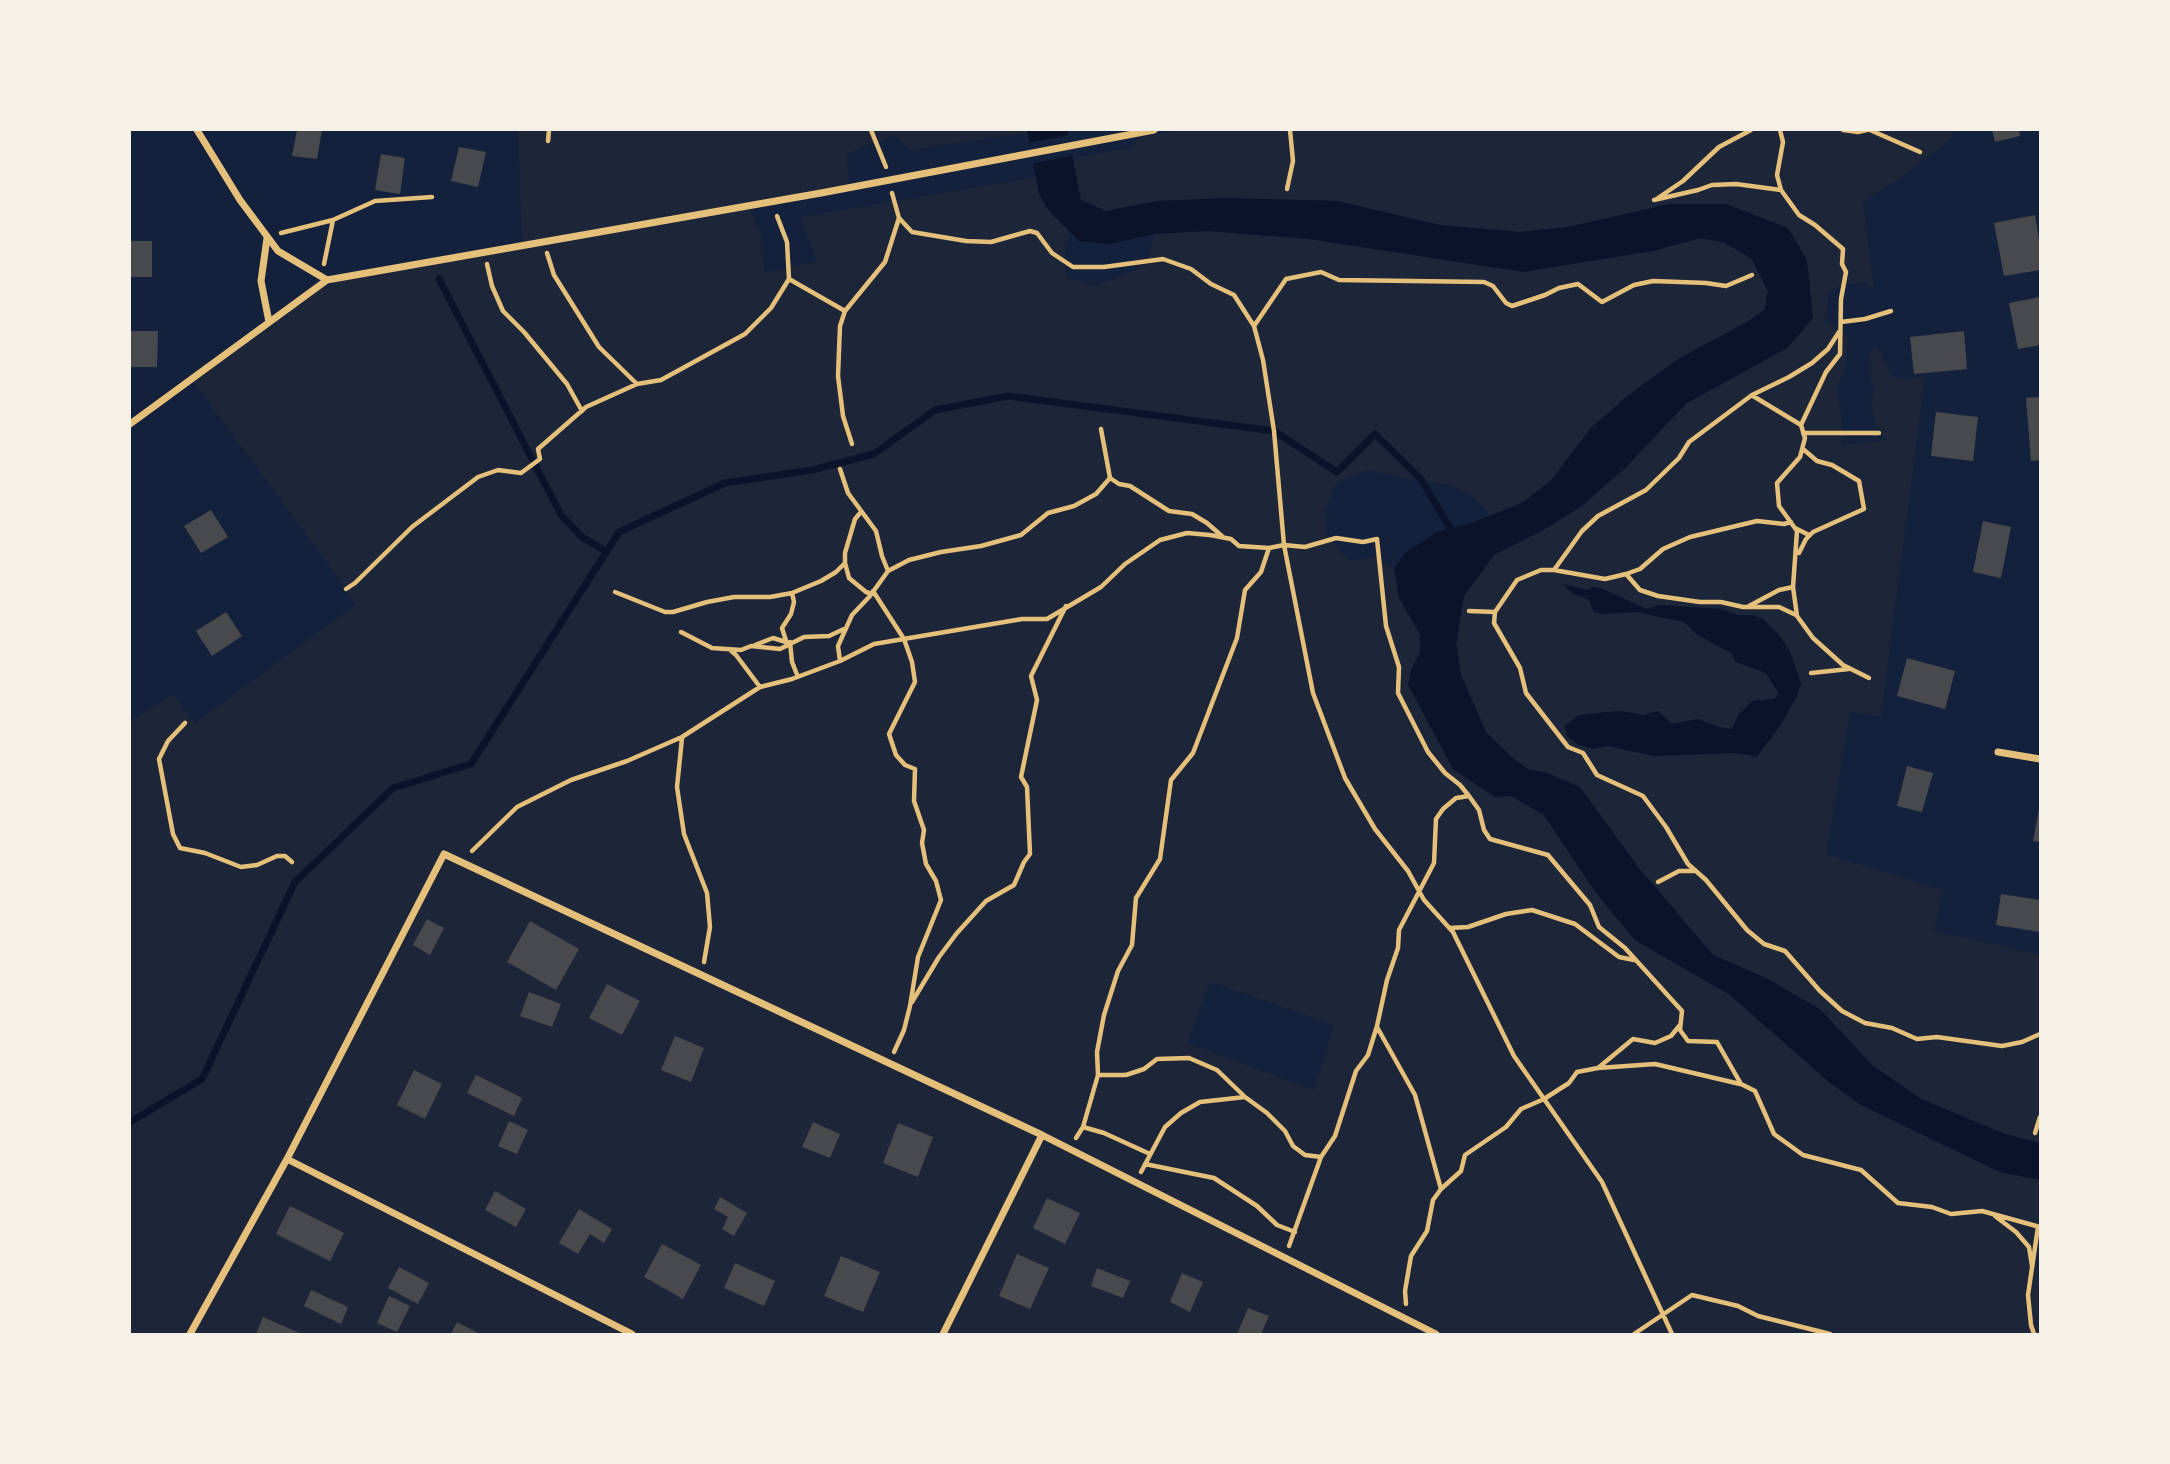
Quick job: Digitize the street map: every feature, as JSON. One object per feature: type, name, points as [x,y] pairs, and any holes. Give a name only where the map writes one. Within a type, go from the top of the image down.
[{"type":"street","points":[[197,130],[240,200],[278,251],[324,279],[771,201],[1154,130]]},
{"type":"street","points":[[267,237],[261,281],[270,322]]},
{"type":"street","points":[[130,424],[270,322],[324,279]]},
{"type":"street","points":[[1998,752],[2040,759]]},
{"type":"street","points":[[190,1335],[287,1159],[444,854],[1069,1148],[1436,1335]]},
{"type":"street","points":[[943,1335],[1042,1135]]},
{"type":"street","points":[[287,1159],[632,1335]]},
{"type":"path","points":[[548,141],[550,130]]},
{"type":"path","points":[[852,444],[844,416],[838,376],[840,326],[845,311],[885,262],[899,218],[891,179],[871,130]]},
{"type":"path","points":[[1287,189],[1293,161],[1290,130]]},
{"type":"path","points":[[1751,130],[1719,147],[1683,181],[1654,201],[1712,185],[1736,184],[1781,190]]},
{"type":"path","points":[[1554,570],[1573,542],[1598,516],[1646,490],[1679,458],[1689,442],[1752,396],[1812,363],[1828,349],[1839,332],[1846,272],[1842,264],[1843,249],[1798,215],[1781,190],[1777,175],[1783,142],[1780,130]]},
{"type":"path","points":[[1843,130],[1868,130],[1920,152]]},
{"type":"path","points":[[267,237],[333,220],[375,201],[432,197]]},
{"type":"path","points":[[346,589],[412,527],[478,477],[498,471],[521,473],[540,459],[538,449],[582,411],[637,384],[661,380],[745,334],[771,307],[789,279],[787,242],[771,201]]},
{"type":"path","points":[[899,218],[912,232],[966,241],[991,242],[1030,231],[1037,233],[1052,253],[1073,267],[1104,267],[1163,259],[1191,269],[1211,284],[1234,295],[1254,326],[1263,359],[1274,431],[1284,545],[1313,693],[1345,778],[1375,829],[1408,871],[1418,891],[1449,928],[1514,1056],[1602,1182],[1672,1335]]},
{"type":"path","points":[[324,279],[333,220]]},
{"type":"path","points":[[543,240],[554,275],[599,347],[637,384]]},
{"type":"path","points":[[484,252],[492,286],[503,312],[524,332],[567,384],[582,411]]},
{"type":"path","points":[[1254,326],[1286,279],[1321,272],[1339,280],[1483,282],[1493,286],[1506,303],[1512,306],[1559,288],[1578,285],[1602,302],[1634,285],[1653,281],[1726,286],[1752,275]]},
{"type":"path","points":[[789,279],[845,311]]},
{"type":"path","points":[[1841,322],[1891,312]]},
{"type":"path","points":[[1797,616],[1793,587],[1798,543],[1793,525],[1779,506],[1777,483],[1800,457],[1803,449],[1801,425],[1826,372],[1840,354],[1842,342],[1839,332]]},
{"type":"path","points":[[1752,396],[1801,425]]},
{"type":"path","points":[[1101,429],[1110,478],[1119,484],[1130,486],[1169,511],[1192,514],[1223,538]]},
{"type":"path","points":[[1803,433],[1879,433]]},
{"type":"path","points":[[1797,557],[1810,535],[1864,509],[1860,481],[1832,465],[1817,461],[1803,449]]},
{"type":"path","points":[[840,469],[848,493],[876,531],[888,571]]},
{"type":"path","points":[[840,661],[838,646],[852,615],[888,571],[909,560],[1021,535],[1048,513],[1074,506],[1096,494],[1110,478]]},
{"type":"path","points":[[861,512],[855,519],[845,553],[845,564],[849,578],[866,592],[873,592]]},
{"type":"path","points":[[1810,535],[1793,525],[1757,521],[1690,537],[1663,550],[1640,569],[1605,579],[1541,570],[1517,580],[1495,612],[1494,623],[1520,668],[1526,693],[1568,747],[1583,753],[1597,775],[1643,796],[1688,864],[1748,930],[1764,944],[1786,951],[1820,991],[1842,1011],[1865,1023],[1892,1028],[1917,1039],[1937,1037],[2002,1046],[2022,1042],[2040,1034]]},
{"type":"path","points":[[475,847],[517,807],[571,780],[627,761],[682,737],[760,687],[798,677],[874,644],[1022,619],[1047,619],[1101,587],[1125,564],[1160,540],[1187,533],[1231,539],[1239,545],[1269,548],[1284,545],[1305,547],[1336,538],[1363,542],[1377,539],[1386,626],[1399,667],[1398,693],[1428,752],[1445,773],[1460,785],[1479,810],[1483,830],[1490,839],[1548,855],[1590,905],[1599,927],[1625,948],[1682,1011],[1681,1030],[1688,1041],[1717,1042],[1741,1084]]},
{"type":"path","points":[[1069,1148],[1083,1127],[1098,1075],[1097,1052],[1104,1015],[1118,971],[1132,945],[1136,898],[1160,859],[1171,780],[1193,753],[1237,638],[1245,590],[1261,572],[1269,548]]},
{"type":"path","points":[[615,592],[665,612],[734,597],[770,597],[792,593],[828,577],[845,564]]},
{"type":"path","points":[[1626,574],[1640,590],[1658,596],[1747,607],[1779,607],[1797,616],[1819,644],[1850,669],[1869,678]]},
{"type":"path","points":[[1747,607],[1779,590],[1793,587]]},
{"type":"path","points":[[873,592],[904,639],[912,662],[915,682],[889,734],[897,755],[905,765],[915,769],[914,802],[923,830],[922,843],[926,864],[936,881],[940,900],[918,957],[904,1030],[888,1064]]},
{"type":"path","points":[[792,593],[792,614],[782,628],[798,677]]},
{"type":"path","points":[[910,1006],[939,957],[957,933],[986,901],[1014,885],[1024,862],[1031,854],[1027,787],[1021,777],[1037,700],[1031,676],[1067,606]]},
{"type":"path","points":[[1469,611],[1495,612]]},
{"type":"path","points":[[755,646],[780,649],[804,637],[829,636],[845,629]]},
{"type":"path","points":[[681,632],[712,648],[729,650],[741,650],[773,638],[788,643]]},
{"type":"path","points":[[729,650],[760,687]]},
{"type":"path","points":[[1811,673],[1850,669]]},
{"type":"path","points":[[185,723],[168,741],[159,759],[173,834],[180,848],[205,853],[241,867],[257,865],[277,856],[285,856],[292,862]]},
{"type":"path","points":[[682,737],[677,787],[684,834],[707,893],[710,927],[702,975]]},
{"type":"path","points":[[1284,1257],[1321,1157],[1335,1136],[1356,1071],[1368,1055],[1398,948],[1399,930],[1434,863],[1436,819],[1456,798],[1469,796]]},
{"type":"path","points":[[1658,882],[1679,871],[1696,871]]},
{"type":"path","points":[[1449,928],[1468,927],[1506,914],[1532,910],[1575,924],[1619,957],[1635,960]]},
{"type":"path","points":[[1598,1068],[1633,1040],[1655,1043],[1671,1036],[1681,1025]]},
{"type":"path","points":[[1377,1026],[1415,1095],[1441,1189]]},
{"type":"path","points":[[1098,1075],[1126,1075],[1144,1069],[1157,1059],[1189,1058],[1216,1070],[1245,1097],[1267,1112],[1286,1131],[1293,1146],[1305,1155],[1321,1157]]},
{"type":"path","points":[[1407,1320],[1405,1291],[1412,1256],[1427,1230],[1433,1200],[1461,1171],[1465,1156],[1506,1127],[1521,1109],[1544,1099],[1569,1083],[1577,1072],[1655,1064],[1741,1084],[1755,1091],[1774,1134],[1803,1155],[1861,1170],[1898,1203],[1932,1207],[1951,1214],[1982,1211],[2039,1227],[2028,1295],[2031,1325],[2035,1335]]},
{"type":"path","points":[[1135,1182],[1165,1127],[1181,1113],[1200,1102],[1245,1097]]},
{"type":"path","points":[[2035,1133],[2040,1117]]},
{"type":"path","points":[[1083,1127],[1104,1133],[1150,1154]]},
{"type":"path","points":[[1145,1164],[1214,1178],[1257,1206],[1277,1225],[1295,1232]]},
{"type":"path","points":[[1991,1213],[2029,1247],[2033,1270]]},
{"type":"path","points":[[1634,1335],[1692,1295],[1738,1306],[1758,1317],[1830,1335]]},
{"type":"shaded area","points":[[518,130],[1027,130],[1028,133],[910,150],[895,135],[847,154],[849,187],[748,205],[761,234],[765,273],[817,261],[800,217],[1035,177],[1039,194],[1049,211],[1069,231],[1065,253],[1066,277],[1096,286],[1148,264],[1154,234],[1208,231],[1592,261],[1653,251],[1700,238],[1723,242],[1752,259],[1768,292],[1766,309],[1678,359],[1626,397],[1591,428],[1552,479],[1524,502],[1491,516],[1472,496],[1449,485],[1368,470],[1337,482],[1325,510],[1326,534],[1349,561],[1374,556],[1394,569],[1399,598],[1420,635],[1420,652],[1411,670],[1453,769],[1495,797],[1511,796],[1544,815],[1596,893],[1635,940],[1730,995],[1829,1082],[1861,1105],[2000,1172],[2040,1180],[2040,1334],[130,1334],[130,721],[172,694],[195,723],[355,605],[346,588],[191,379],[304,297],[348,276],[522,244]],"holes":[[[1210,982],[1334,1025],[1314,1090],[1187,1043]]]},
{"type":"shaded area","points":[[1027,130],[1067,130],[1081,200],[1106,211],[1157,201],[1225,198],[1337,201],[1440,225],[1519,232],[1568,227],[1669,204],[1726,204],[1788,228],[1807,260],[1813,318],[1787,348],[1687,403],[1625,468],[1583,505],[1547,528],[1494,555],[1464,596],[1456,644],[1461,675],[1486,732],[1528,769],[1547,773],[1580,787],[1638,867],[1713,955],[1766,978],[1821,1010],[1872,1065],[1921,1099],[2005,1134],[2040,1143],[2040,1180],[2000,1172],[1861,1105],[1829,1082],[1730,995],[1635,940],[1596,893],[1544,815],[1511,796],[1495,797],[1453,769],[1408,685],[1411,670],[1420,652],[1420,635],[1399,597],[1394,569],[1405,553],[1437,532],[1474,522],[1524,502],[1552,479],[1591,428],[1626,397],[1678,359],[1747,322],[1765,309],[1768,292],[1752,259],[1723,242],[1700,238],[1653,251],[1523,272],[1309,239],[1208,231],[1154,234],[1110,244],[1079,241],[1049,211],[1039,194]]},
{"type":"shaded area","points":[[1176,130],[1954,130],[1951,139],[1896,181],[1863,202],[1874,289],[1865,283],[1842,285],[1829,292],[1826,322],[1848,334],[1845,370],[1837,387],[1842,421],[1841,445],[1887,440],[1874,421],[1871,401],[1874,390],[1869,371],[1870,351],[1875,347],[1881,352],[1891,377],[1909,379],[1925,376],[1881,717],[1850,711],[1826,854],[1943,890],[1934,930],[2040,955],[2040,1143],[2005,1134],[1921,1099],[1872,1065],[1821,1010],[1766,978],[1713,955],[1638,867],[1580,787],[1547,773],[1528,769],[1486,732],[1461,675],[1456,644],[1464,596],[1494,555],[1547,528],[1583,505],[1625,468],[1687,403],[1787,348],[1813,318],[1726,204],[1519,232],[1440,225],[1337,201],[1225,198],[1157,201],[1106,211],[1081,200],[1073,158],[1133,147],[1139,138]],"holes":[[[1565,585],[1588,590],[1600,588],[1647,609],[1659,605],[1721,609],[1737,615],[1752,615],[1779,635],[1790,652],[1801,683],[1780,726],[1757,756],[1732,753],[1654,756],[1608,746],[1593,749],[1586,714],[1619,711],[1643,715],[1658,711],[1672,724],[1698,719],[1732,729],[1739,714],[1752,701],[1774,699],[1779,694],[1766,673],[1736,662],[1731,653],[1696,634],[1684,622],[1636,612],[1594,612],[1590,600],[1572,593]]]},
{"type":"shaded area","points":[[1563,584],[1588,590],[1593,587],[1600,588],[1647,609],[1659,605],[1721,609],[1737,615],[1752,615],[1763,619],[1779,635],[1790,652],[1801,683],[1796,698],[1780,726],[1757,756],[1732,753],[1654,756],[1608,746],[1593,749],[1577,744],[1567,736],[1565,726],[1577,716],[1620,711],[1643,715],[1658,711],[1672,724],[1698,719],[1732,729],[1739,714],[1752,701],[1774,699],[1779,694],[1766,673],[1736,662],[1731,653],[1696,634],[1684,622],[1636,612],[1594,612],[1589,600],[1572,593]]},
{"type":"pier","points":[[1071,135],[1076,155],[1030,164],[1026,143]]},
{"type":"building","points":[[297,130],[322,130],[317,159],[292,156]]},
{"type":"building","points":[[1992,130],[2019,130],[2020,136],[1995,142]]},
{"type":"building","points":[[459,147],[486,152],[478,187],[451,181]]},
{"type":"building","points":[[381,154],[405,158],[400,194],[375,190]]},
{"type":"building","points":[[2035,215],[2040,246],[2040,270],[2004,276],[1994,223]]},
{"type":"building","points":[[130,241],[152,241],[152,277],[130,277]]},
{"type":"building","points":[[2040,297],[2040,345],[2018,349],[2009,303]]},
{"type":"building","points":[[131,331],[158,331],[157,367],[130,367]]},
{"type":"building","points":[[1964,331],[1967,369],[1914,374],[1910,337]]},
{"type":"building","points":[[2040,397],[2040,460],[2031,461],[2026,398]]},
{"type":"building","points":[[1936,412],[1978,417],[1973,461],[1931,456]]},
{"type":"building","points":[[211,510],[228,537],[201,553],[184,526]]},
{"type":"building","points":[[1983,521],[2011,527],[2001,578],[1973,572]]},
{"type":"building","points":[[226,612],[242,636],[212,656],[196,631]]},
{"type":"building","points":[[1907,658],[1955,671],[1945,709],[1897,696]]},
{"type":"building","points":[[1907,766],[1933,773],[1922,812],[1897,806]]},
{"type":"building","points":[[2040,809],[2040,842],[2033,841]]},
{"type":"building","points":[[2001,894],[2040,900],[2040,932],[1996,925]]},
{"type":"building","points":[[427,919],[444,928],[430,955],[413,945]]},
{"type":"building","points":[[530,921],[579,949],[556,990],[507,962]]},
{"type":"building","points":[[607,984],[640,1001],[622,1035],[589,1018]]},
{"type":"building","points":[[529,992],[561,1004],[552,1027],[520,1016]]},
{"type":"building","points":[[675,1036],[704,1048],[691,1082],[661,1070]]},
{"type":"building","points":[[414,1070],[442,1084],[425,1119],[397,1105]]},
{"type":"building","points":[[476,1075],[522,1098],[514,1116],[467,1093]]},
{"type":"building","points":[[509,1121],[528,1130],[517,1154],[498,1146]]},
{"type":"building","points":[[813,1122],[840,1134],[830,1158],[802,1147]]},
{"type":"building","points":[[898,1123],[933,1137],[918,1177],[883,1163]]},
{"type":"building","points":[[495,1191],[526,1209],[516,1227],[485,1210]]},
{"type":"building","points":[[720,1197],[747,1213],[734,1236],[722,1229],[728,1217],[714,1209]]},
{"type":"building","points":[[1047,1198],[1080,1213],[1065,1244],[1033,1228]]},
{"type":"building","points":[[290,1206],[344,1233],[330,1261],[276,1234]]},
{"type":"building","points":[[579,1209],[612,1229],[604,1243],[590,1234],[578,1254],[559,1243]]},
{"type":"building","points":[[662,1244],[701,1265],[683,1299],[644,1277]]},
{"type":"building","points":[[1017,1254],[1049,1268],[1030,1309],[999,1296]]},
{"type":"building","points":[[841,1256],[880,1272],[863,1312],[824,1296]]},
{"type":"building","points":[[735,1263],[775,1281],[764,1306],[724,1288]]},
{"type":"building","points":[[399,1267],[429,1283],[418,1304],[388,1288]]},
{"type":"building","points":[[1097,1268],[1130,1281],[1123,1298],[1091,1286]]},
{"type":"building","points":[[1182,1273],[1203,1282],[1190,1312],[1170,1302]]},
{"type":"building","points":[[311,1290],[348,1307],[341,1324],[304,1306]]},
{"type":"building","points":[[389,1296],[410,1306],[397,1332],[377,1323]]},
{"type":"building","points":[[1248,1308],[1269,1316],[1261,1334],[1237,1334]]},
{"type":"building","points":[[263,1317],[302,1334],[256,1334]]},
{"type":"building","points":[[457,1322],[480,1334],[451,1334]]},
{"type":"waterway","points":[[439,279],[561,515],[582,537],[607,552]]},
{"type":"waterway","points":[[130,1122],[202,1079],[295,882],[393,788],[471,764],[619,532],[725,483],[812,470],[874,454],[935,410],[1008,396],[1274,431],[1337,472],[1375,434],[1421,479],[1454,535]]}]
